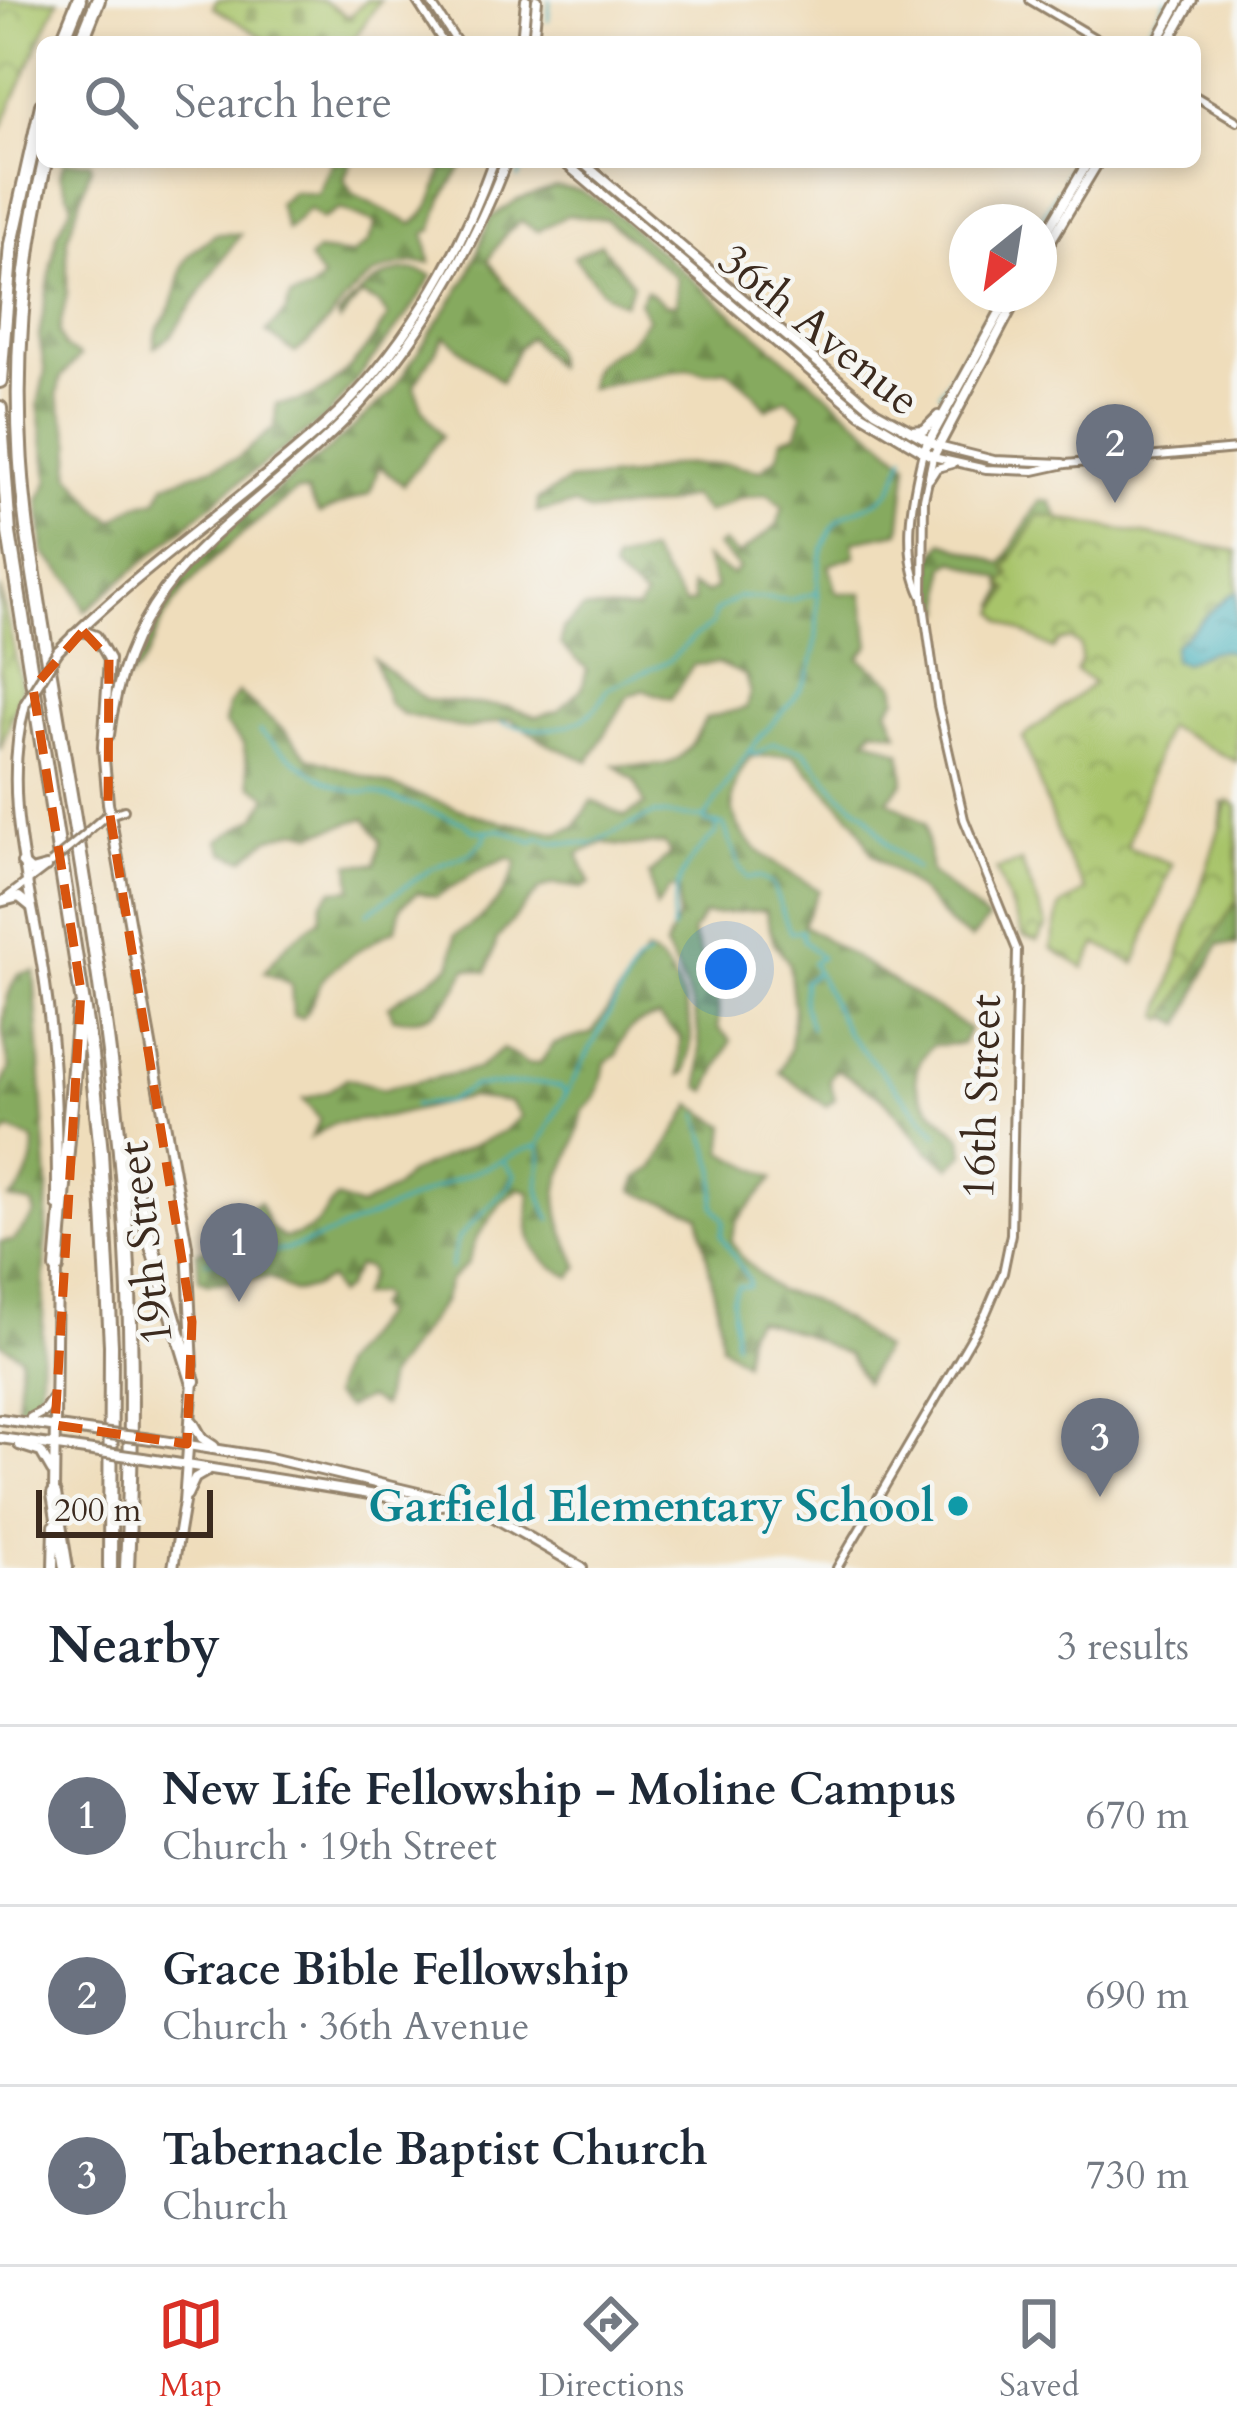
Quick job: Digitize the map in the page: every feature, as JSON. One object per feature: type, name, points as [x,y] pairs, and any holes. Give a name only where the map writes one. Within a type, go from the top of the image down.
[{"type":"highway","points":[[64,36],[79,0]]},
{"type":"highway","points":[[83,36],[98,0]]},
{"type":"highway","points":[[0,381],[11,244],[36,132]]},
{"type":"highway","points":[[44,168],[27,259],[19,344],[23,496],[97,958],[114,1096],[130,1329],[128,1568]]},
{"type":"highway","points":[[0,408],[13,560],[94,1087],[108,1259],[110,1568]]},
{"type":"highway","points":[[57,1268],[81,991]]},
{"type":"highway","points":[[114,1096],[134,1197],[194,1381]]},
{"type":"highway","points":[[54,1488],[66,1568]]},
{"type":"main road","points":[[523,36],[526,0]]},
{"type":"main road","points":[[534,36],[537,0]]},
{"type":"main road","points":[[1159,36],[1180,0]]},
{"type":"main road","points":[[1171,36],[1192,0]]},
{"type":"main road","points":[[5,763],[25,704],[58,651],[328,422],[394,346],[451,255],[490,168]]},
{"type":"main road","points":[[105,769],[116,694],[147,614],[184,562],[331,433],[383,378],[450,277],[503,168]]},
{"type":"main road","name":"36th Avenue","points":[[571,168],[860,413],[928,454]]},
{"type":"main road","name":"36th Avenue","points":[[589,168],[857,395],[902,428],[933,443]]},
{"type":"main road","points":[[1057,215],[1084,168]]},
{"type":"main road","points":[[1057,230],[1094,168]]},
{"type":"main road","name":"16th Street","points":[[928,454],[947,406],[1000,312]]},
{"type":"main road","name":"16th Street","points":[[933,443],[1009,312]]},
{"type":"main road","points":[[902,428],[924,430],[947,406]]},
{"type":"main road","points":[[73,635],[96,636],[109,659],[105,769]]},
{"type":"main road","points":[[8,800],[10,752]]},
{"type":"main road","name":"19th Street","points":[[105,769],[185,1233],[194,1381],[173,1568]]},
{"type":"main road","points":[[2,788],[8,800]]},
{"type":"main road","points":[[108,798],[112,806],[124,810]]},
{"type":"main road","name":"19th Street","points":[[8,800],[45,982],[53,1068],[57,1268],[53,1568]]},
{"type":"main road","points":[[18,856],[31,871],[48,865]]},
{"type":"main road","points":[[0,902],[19,897],[32,908]]},
{"type":"main road","points":[[15,1420],[41,1413],[55,1395]]},
{"type":"main road","points":[[190,1417],[202,1438],[221,1449]]},
{"type":"main road","points":[[0,1419],[221,1449],[452,1504],[492,1516],[582,1568]]},
{"type":"main road","points":[[0,1440],[452,1504]]},
{"type":"main road","points":[[0,1440],[41,1452],[50,1463],[54,1488]]},
{"type":"main road","points":[[184,1502],[195,1478],[220,1470]]},
{"type":"street","points":[[416,0],[439,36]]},
{"type":"street","points":[[429,0],[454,36]]},
{"type":"street","points":[[1030,0],[1091,36]]},
{"type":"street","points":[[1201,100],[1237,121]]},
{"type":"street","name":"36th Avenue","points":[[933,443],[994,460],[1066,464]]},
{"type":"street","name":"36th Avenue","points":[[928,454],[956,464],[1034,471],[1237,449]]},
{"type":"street","name":"16th Street","points":[[838,1568],[986,1313],[1003,1273],[1011,1234],[1017,950],[964,819],[938,705],[923,598],[928,454]]},
{"type":"street","name":"16th Street","points":[[923,598],[916,583],[911,523],[928,454]]},
{"type":"street","points":[[924,500],[933,472],[956,464]]},
{"type":"street","points":[[0,902],[87,832],[124,810]]},
{"type":"highlighted area","points":[[83,631],[109,659],[108,803],[192,1322],[187,1444],[55,1425],[81,991],[33,688]]},
{"type":"green space","points":[[0,0],[58,0],[42,36],[36,36],[36,50],[0,131]]},
{"type":"green space","points":[[217,0],[322,0],[349,17],[366,0],[380,0],[356,36],[260,36],[213,7]]},
{"type":"green space","points":[[62,168],[91,168],[67,239],[67,294],[59,332],[65,347],[80,356],[61,377],[57,396],[72,444],[70,474],[100,511],[114,520],[137,505],[157,500],[165,484],[237,459],[275,427],[276,404],[312,396],[342,376],[388,317],[379,304],[361,295],[340,321],[338,316],[368,286],[405,270],[432,276],[409,313],[327,417],[226,492],[85,611],[74,584],[44,553],[39,500],[49,481],[38,404],[45,372],[39,336],[57,235],[72,204],[60,175]]},
{"type":"green space","points":[[329,168],[349,168],[344,179],[353,194],[412,224],[430,205],[442,168],[461,168],[442,199],[432,230],[425,233],[430,263],[404,264],[367,280],[295,353],[266,332],[286,312],[290,297],[309,292],[323,280],[309,259],[317,251],[351,255],[368,243],[376,223],[340,209],[322,219],[309,209],[287,230],[278,203],[292,192],[318,194]]},
{"type":"green space","points":[[556,187],[581,191],[604,204],[908,463],[900,532],[853,541],[855,556],[829,565],[837,593],[862,593],[870,645],[859,658],[895,684],[897,698],[888,709],[898,733],[874,729],[867,738],[901,752],[904,782],[888,800],[925,824],[931,873],[988,920],[971,939],[949,924],[921,892],[872,854],[856,822],[793,755],[750,757],[736,782],[732,803],[736,822],[761,853],[819,890],[803,925],[969,1029],[962,1044],[933,1045],[916,1071],[921,1095],[962,1137],[964,1154],[950,1167],[928,1151],[885,1100],[837,1069],[829,1079],[835,1099],[826,1106],[780,1072],[790,1049],[794,1009],[789,963],[774,942],[765,910],[703,915],[692,933],[718,997],[718,1028],[731,1040],[707,1091],[700,1087],[695,1014],[665,947],[678,917],[679,890],[670,888],[656,908],[649,875],[670,854],[665,844],[605,842],[578,854],[590,883],[582,888],[554,884],[540,889],[497,939],[487,972],[467,968],[447,1001],[431,1015],[393,1018],[389,1006],[452,964],[455,935],[494,905],[517,862],[508,858],[436,897],[418,892],[401,906],[396,929],[326,976],[302,1018],[293,1016],[291,984],[264,972],[289,942],[320,919],[322,902],[333,890],[352,889],[350,864],[376,864],[381,840],[365,818],[313,834],[297,830],[268,839],[244,859],[225,853],[219,840],[257,817],[268,796],[251,785],[243,744],[225,724],[228,706],[238,693],[284,730],[308,757],[485,818],[558,833],[575,827],[592,801],[625,816],[645,805],[635,781],[615,765],[672,762],[688,748],[706,718],[746,708],[750,693],[745,675],[717,663],[693,665],[671,699],[644,690],[628,696],[589,761],[550,745],[510,719],[466,729],[403,714],[389,704],[374,659],[425,700],[509,707],[536,717],[558,711],[582,688],[587,669],[561,645],[563,629],[584,609],[638,610],[645,598],[612,571],[614,562],[649,552],[685,605],[694,602],[691,586],[707,593],[716,587],[705,558],[732,575],[739,568],[717,546],[723,543],[738,555],[777,526],[783,507],[768,494],[740,498],[707,513],[691,496],[663,505],[590,512],[574,505],[537,512],[538,500],[569,481],[633,476],[672,465],[728,464],[761,470],[778,456],[782,439],[797,434],[803,413],[786,398],[767,409],[726,369],[689,368],[589,388],[596,364],[631,341],[648,318],[639,302],[646,290],[666,305],[677,304],[676,277],[606,219],[568,215],[537,231],[521,221],[488,260],[553,350],[554,366],[529,337],[501,382],[445,336],[414,385],[422,408],[442,436],[403,485],[379,466],[370,493],[319,514],[307,492],[296,491],[193,580],[165,617],[139,669],[125,681],[144,636],[182,577],[242,517],[391,393],[469,275],[490,218],[517,200]]},
{"type":"green space","points":[[216,234],[240,234],[171,336],[154,347],[183,265]]},
{"type":"green space","points":[[600,244],[633,284],[624,304],[603,292],[574,257]]},
{"type":"green space","points":[[1040,500],[1050,501],[1062,524],[1002,614],[997,605],[1004,590],[1001,579],[954,560],[945,567],[945,611],[938,611],[932,557],[944,542],[1002,564]]},
{"type":"green space","points":[[1039,515],[1237,551],[1237,762],[1166,726],[1127,847],[1172,864],[1135,964],[1097,944],[1084,968],[1051,948],[1060,907],[1086,891],[1063,850],[1023,737],[1094,683],[1076,671],[1080,645],[1070,639],[1059,641],[1053,649],[1003,621],[996,612],[1009,590],[1002,585],[1010,573],[1005,569]]},
{"type":"green space","points":[[0,588],[22,688],[0,750]]},
{"type":"green space","points":[[1228,801],[1237,806],[1237,899],[1165,1020],[1160,1016]]},
{"type":"green space","points":[[1223,803],[1237,809],[1237,945],[1219,944],[1182,1024],[1163,1014],[1220,829]]},
{"type":"green space","points":[[1021,862],[1047,926],[1037,941],[1023,936],[996,870]]},
{"type":"green space","points":[[646,953],[663,965],[683,999],[691,1034],[686,1072],[680,1075],[680,1037],[658,1017],[630,1029],[617,1055],[605,1063],[596,1095],[583,1110],[558,1186],[561,1222],[579,1267],[571,1277],[538,1253],[530,1234],[530,1192],[520,1188],[501,1203],[476,1239],[468,1263],[449,1281],[443,1302],[388,1376],[382,1406],[368,1398],[345,1408],[332,1396],[339,1366],[381,1314],[375,1307],[382,1298],[378,1293],[360,1296],[370,1275],[368,1268],[357,1266],[337,1295],[329,1278],[293,1292],[269,1277],[208,1284],[199,1279],[197,1252],[208,1249],[226,1258],[259,1230],[247,1210],[259,1202],[269,1227],[283,1238],[295,1235],[316,1224],[337,1198],[360,1207],[394,1189],[408,1174],[503,1132],[521,1116],[510,1102],[469,1097],[387,1117],[335,1123],[311,1137],[320,1120],[303,1099],[327,1092],[347,1078],[383,1089],[477,1069],[503,1049],[527,1064],[540,1063],[554,1044],[592,1033]]},
{"type":"green space","points":[[34,971],[48,1187],[40,1395],[31,1413],[17,1413],[21,1356],[0,1343],[0,1242],[13,1241],[35,1214],[32,1204],[10,1199],[25,1181],[34,1147],[33,1140],[10,1130],[0,1139],[0,1089],[10,1068],[3,1031],[8,997],[18,974]]},
{"type":"green space","points":[[692,1105],[726,1126],[723,1152],[774,1178],[736,1222],[731,1241],[778,1291],[806,1298],[883,1349],[865,1382],[848,1355],[756,1319],[747,1330],[744,1362],[721,1345],[699,1216],[633,1190],[638,1178],[654,1168]]},
{"type":"water","points":[[1237,591],[1237,655],[1217,651],[1184,663],[1173,660],[1174,645]]},
{"type":"waterway","points":[[548,21],[550,0]]},
{"type":"waterway","points":[[1145,36],[1166,0]]},
{"type":"waterway","points":[[518,178],[522,168]]},
{"type":"waterway","points":[[1064,178],[1070,168]]},
{"type":"waterway","points":[[1050,204],[1058,189]]},
{"type":"waterway","points":[[940,393],[989,312]]},
{"type":"waterway","points":[[918,423],[935,406]]},
{"type":"waterway","points":[[672,931],[682,876],[717,833],[716,824],[705,818],[807,677],[817,632],[820,563],[831,530],[844,516],[885,496],[905,455]]},
{"type":"waterway","points":[[502,723],[548,729],[577,722],[599,704],[607,689],[669,661],[712,625],[715,612],[738,597],[791,600],[816,593]]},
{"type":"waterway","points":[[259,731],[327,781],[373,792],[464,823],[474,831],[501,830],[533,842],[539,837],[591,844],[653,814],[704,818]]},
{"type":"waterway","points":[[749,751],[755,755],[774,744],[804,751],[841,795],[865,813],[890,847],[916,869]]},
{"type":"waterway","points":[[716,824],[724,825],[747,878],[759,877],[772,884],[790,932],[802,930],[803,940],[821,958],[812,962],[847,1033],[937,1134]]},
{"type":"waterway","points":[[367,913],[431,869],[471,853],[486,832]]},
{"type":"waterway","points":[[206,1261],[243,1258],[314,1240],[538,1146],[636,964],[648,956]]},
{"type":"waterway","points":[[811,1028],[804,1006],[804,981],[816,973]]},
{"type":"waterway","points":[[414,1105],[447,1102],[473,1086],[542,1083],[561,1087],[566,1093]]},
{"type":"waterway","points":[[698,1114],[716,1171],[714,1206],[724,1220],[721,1236],[749,1280],[749,1286],[738,1286],[732,1298],[735,1343]]},
{"type":"waterway","points":[[539,1148],[540,1190],[551,1220]]},
{"type":"waterway","points":[[450,1269],[458,1238],[510,1185],[515,1175],[504,1162]]},
{"type":"place","name":"Grace Bible Fellowship","points":[[1115,503]]},
{"type":"place","name":"New Life Fellowship - Moline Campus","points":[[239,1302]]},
{"type":"place","name":"Tabernacle Baptist Church","points":[[1100,1497]]},
{"type":"place","name":"Garfield Elementary School","points":[[958,1506]]}]
